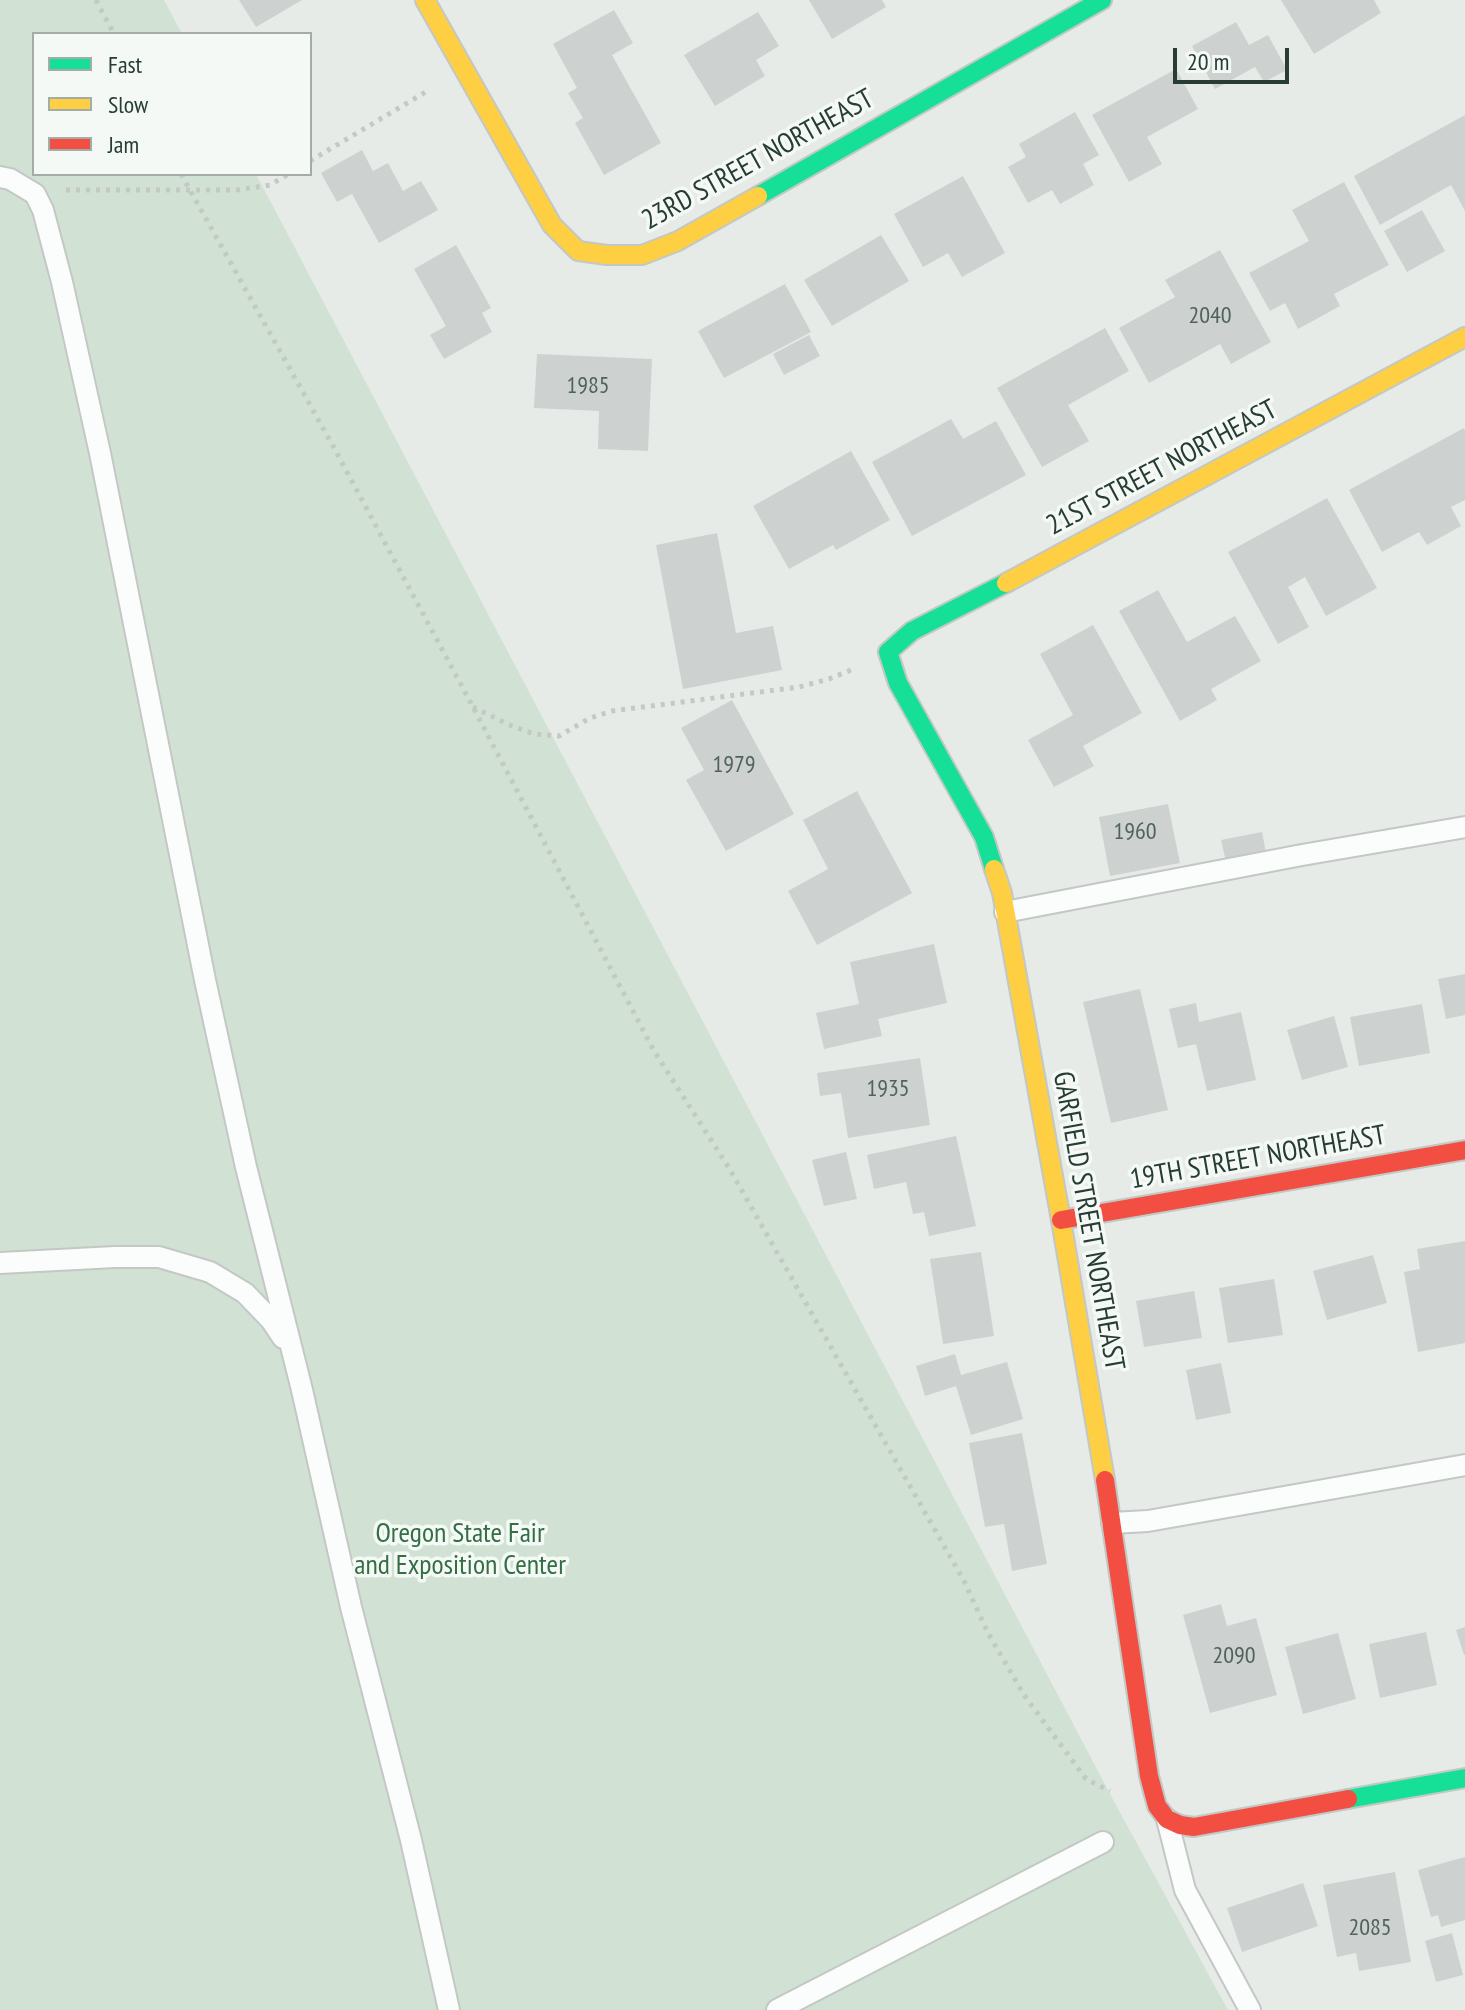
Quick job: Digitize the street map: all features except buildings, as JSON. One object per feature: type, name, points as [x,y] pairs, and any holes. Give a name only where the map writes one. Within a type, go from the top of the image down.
[{"type":"street","name":"23RD STREET NORTHEAST","points":[[425,0],[552,225],[578,251],[607,255],[642,255],[678,241],[1102,0]]},
{"type":"street","name":"21ST STREET NORTHEAST","points":[[888,652],[912,631],[1465,337]]},
{"type":"street","name":"GARFIELD STREET NORTHEAST","points":[[888,652],[898,683],[984,837],[1005,912],[1112,1523],[1149,1776],[1157,1806],[1167,1819]]},
{"type":"street","name":"19TH STREET NORTHEAST","points":[[1061,1220],[1465,1150]]},
{"type":"street","points":[[1167,1819],[1194,1827],[1465,1778]]},
{"type":"lane","points":[[0,177],[10,179],[35,194],[43,210],[62,282],[246,1167],[351,1607],[411,1840],[449,2010]]},
{"type":"lane","points":[[1005,912],[1465,827]]},
{"type":"lane","points":[[0,1263],[159,1257],[210,1272],[245,1293],[271,1320],[292,1351]]},
{"type":"lane","points":[[1112,1523],[1148,1521],[1465,1465]]},
{"type":"lane","points":[[1167,1819],[1185,1890],[1250,2010]]},
{"type":"lane","points":[[777,2010],[1103,1842]]},
{"type":"path","points":[[96,0],[113,32]]},
{"type":"path","points":[[312,160],[464,70]]},
{"type":"path","points":[[182,176],[333,446],[654,1051],[729,1168],[964,1581],[988,1633],[1024,1695],[1086,1779],[1116,1793],[1153,1790]]},
{"type":"path","points":[[39,202],[68,189],[237,190],[270,185],[286,176]]},
{"type":"path","points":[[473,707],[534,734],[559,736],[590,718],[612,711],[799,687],[829,679],[888,652]]},
{"type":"green space","name":"Oregon State Fair and Exposition Center","points":[[0,0],[164,0],[181,32],[32,32],[32,176],[257,176],[1117,1807],[1228,2010],[0,2010]]},
{"type":"traffic: fast","points":[[758,196],[1102,0]]},
{"type":"traffic: fast","points":[[994,869],[984,837],[898,683],[888,652],[912,631],[1006,583]]},
{"type":"traffic: fast","points":[[1348,1799],[1465,1778]]},
{"type":"traffic: slow","points":[[425,0],[552,225],[578,251],[642,255],[678,241],[758,196]]},
{"type":"traffic: slow","points":[[1006,583],[1465,337]]},
{"type":"traffic: slow","points":[[994,869],[1002,893],[1105,1480]]},
{"type":"traffic: jam","points":[[1061,1220],[1465,1150]]},
{"type":"traffic: jam","points":[[1105,1480],[1149,1776],[1157,1806],[1167,1819],[1194,1827],[1348,1799]]}]
